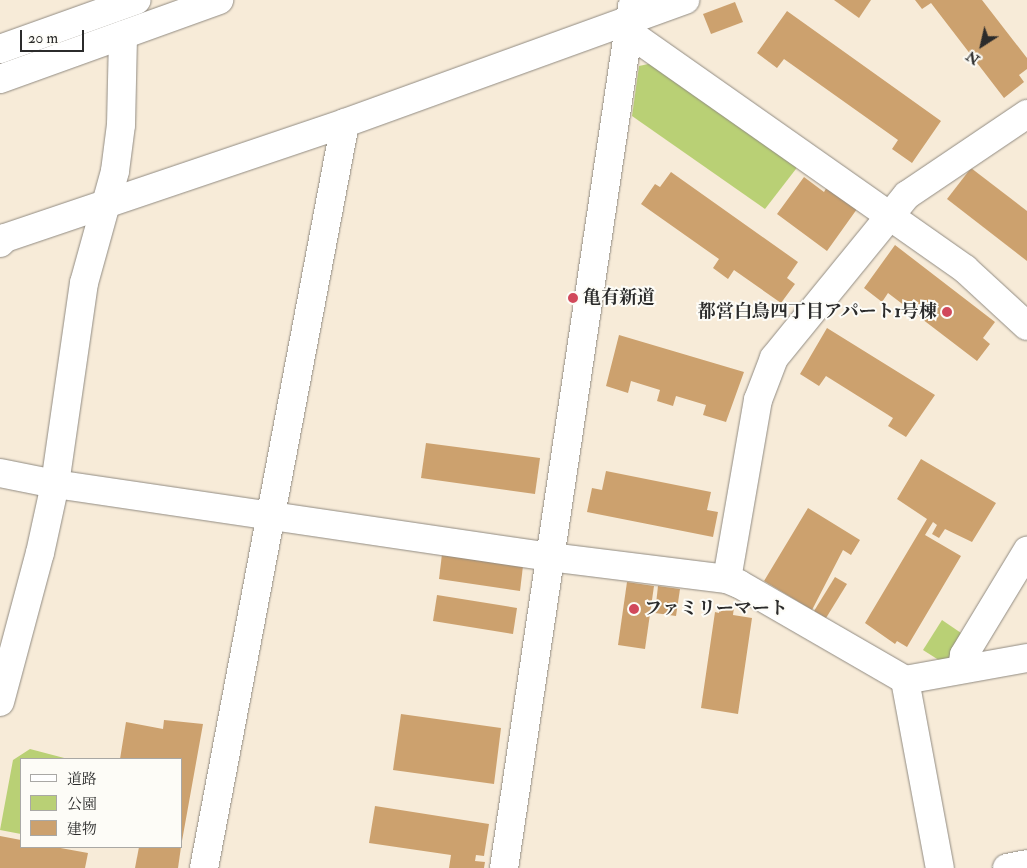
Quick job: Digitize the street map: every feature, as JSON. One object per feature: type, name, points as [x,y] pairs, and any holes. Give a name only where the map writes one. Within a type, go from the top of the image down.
[{"type":"main road","points":[[0,49],[137,0]]},
{"type":"main road","points":[[0,79],[219,0]]},
{"type":"main road","points":[[2,235],[107,203],[345,123],[685,0]]},
{"type":"main road","points":[[631,18],[890,216],[965,269],[1027,326]]},
{"type":"main road","points":[[504,868],[631,18]]},
{"type":"main road","points":[[0,702],[55,484],[80,306],[107,203],[121,125],[123,35]]},
{"type":"main road","points":[[727,580],[758,400],[767,371],[784,345],[907,195],[1027,114]]},
{"type":"main road","points":[[204,868],[345,123]]},
{"type":"main road","points":[[0,473],[55,484],[550,557],[727,580],[905,680],[1027,658]]},
{"type":"main road","points":[[962,670],[964,655],[1023,544]]},
{"type":"main road","points":[[905,680],[940,868]]},
{"type":"main road","points":[[1007,868],[1027,864]]},
{"type":"green space","points":[[653,63],[799,165],[765,209],[632,116],[639,66]]},
{"type":"green space","points":[[942,620],[964,635],[945,664],[923,650]]},
{"type":"green space","points":[[30,749],[64,758],[20,758],[20,834],[0,830],[13,760]]},
{"type":"building","points":[[834,0],[871,0],[859,18]]},
{"type":"building","points":[[915,0],[982,0],[1027,58],[1027,69],[1019,75],[1024,82],[1004,98],[931,3],[922,9]]},
{"type":"building","points":[[735,2],[743,22],[711,34],[703,14]]},
{"type":"building","points":[[787,11],[941,121],[912,163],[892,149],[898,140],[784,59],[777,68],[757,53]]},
{"type":"building","points":[[971,168],[1027,211],[1027,261],[947,199]]},
{"type":"building","points":[[671,172],[798,262],[787,278],[795,284],[781,303],[734,270],[728,279],[713,268],[719,259],[641,204],[655,184],[660,187]]},
{"type":"building","points":[[804,177],[824,192],[827,187],[857,209],[827,251],[777,214]]},
{"type":"building","name":"都営白鳥四丁目アパート1号棟","points":[[895,245],[995,322],[983,338],[990,344],[977,361],[888,293],[882,302],[864,288]]},
{"type":"building","points":[[827,328],[935,395],[906,437],[888,426],[893,418],[826,376],[819,386],[800,374]]},
{"type":"building","points":[[619,335],[744,372],[726,422],[703,415],[706,405],[676,396],[673,406],[657,401],[660,390],[631,381],[628,393],[606,386]]},
{"type":"building","points":[[426,443],[540,458],[535,494],[421,478]]},
{"type":"building","points":[[921,459],[996,503],[972,542],[945,529],[939,538],[932,534],[937,525],[933,522],[925,535],[961,556],[907,647],[897,641],[895,644],[865,623],[927,519],[897,499]]},
{"type":"building","points":[[606,471],[711,492],[707,510],[718,512],[713,537],[587,512],[592,488],[602,490]]},
{"type":"building","points":[[808,508],[860,540],[851,555],[843,550],[812,610],[764,581]]},
{"type":"building","points":[[442,554],[523,566],[520,591],[439,579]]},
{"type":"building","points":[[835,577],[847,584],[826,618],[814,611]]},
{"type":"building","points":[[627,582],[654,586],[645,649],[618,645]]},
{"type":"building","points":[[658,586],[680,589],[676,616],[655,613]]},
{"type":"building","points":[[437,595],[517,608],[513,634],[433,621]]},
{"type":"building","points":[[720,605],[734,607],[733,615],[752,618],[738,714],[701,708],[715,612],[719,613]]},
{"type":"building","points":[[401,714],[501,728],[494,784],[393,770]]},
{"type":"building","points":[[164,720],[203,724],[182,841],[182,758],[120,758],[126,722],[163,729]]},
{"type":"building","points":[[375,806],[489,824],[484,856],[476,855],[475,861],[485,862],[484,868],[449,868],[451,855],[369,843]]},
{"type":"building","points":[[0,836],[20,840],[20,848],[60,848],[88,853],[85,868],[0,868]]},
{"type":"building","points":[[139,848],[181,848],[178,868],[135,868]]},
{"type":"place","name":"亀有新道","points":[[573,298]]},
{"type":"place","name":"都営白鳥四丁目アパート1号棟","points":[[947,312]]},
{"type":"place","name":"ファミリーマート","points":[[634,609]]}]
